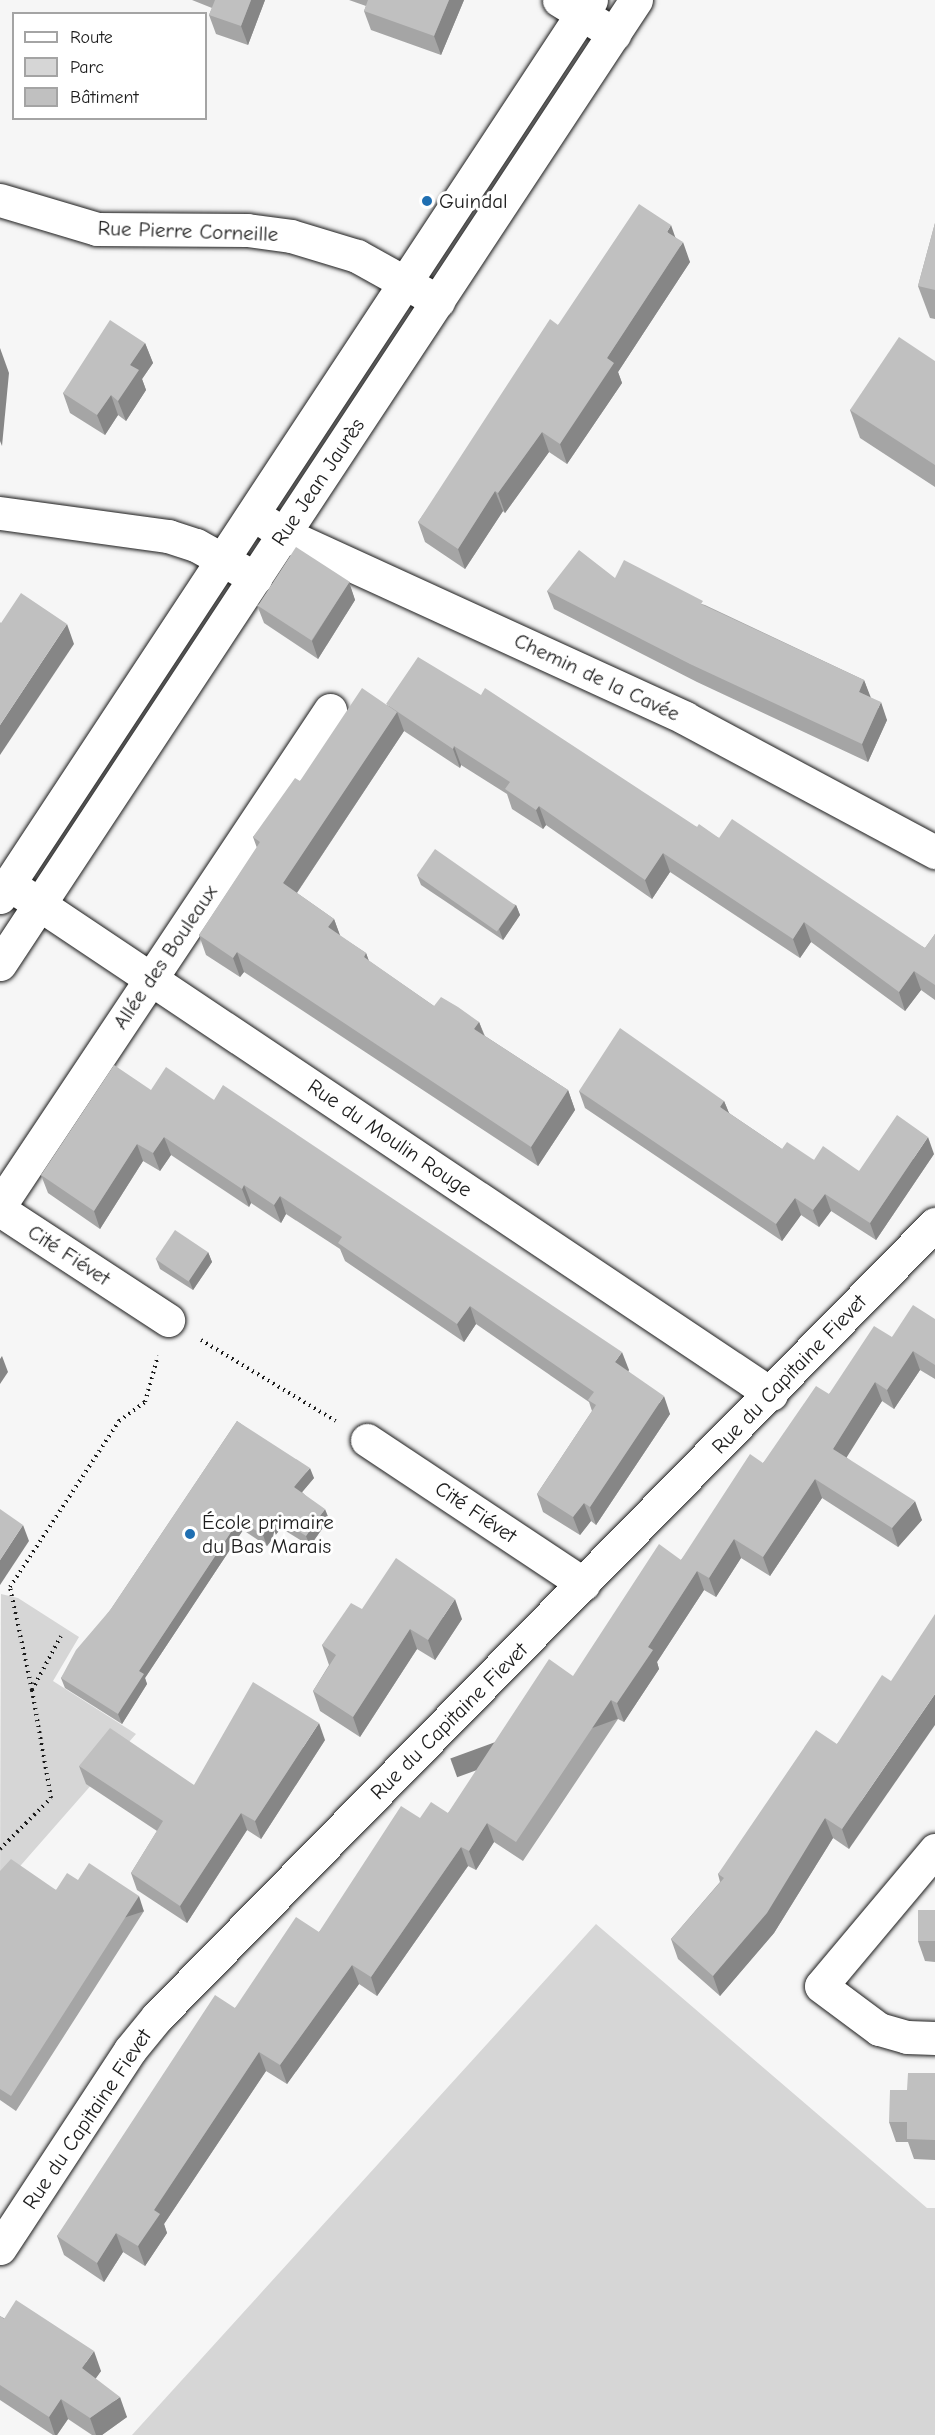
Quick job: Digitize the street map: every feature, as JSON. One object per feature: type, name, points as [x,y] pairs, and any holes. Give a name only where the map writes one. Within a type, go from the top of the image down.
[{"type":"street","name":"Rue Jean Jaurès","points":[[0,964],[636,0]]},
{"type":"street","name":"Rue Jean Jaurès","points":[[4,890],[406,281],[577,4]]},
{"type":"street","points":[[577,4],[614,34]]},
{"type":"street","name":"Rue Pierre Corneille","points":[[0,200],[98,229],[247,230],[291,236],[357,256],[406,281],[438,301]]},
{"type":"street","points":[[0,513],[168,536],[223,560],[255,578]]},
{"type":"street","name":"Chemin de la Cavée","points":[[253,514],[284,534],[685,718],[935,852]]},
{"type":"street","name":"Allée des Bouleaux","points":[[0,1205],[330,710]]},
{"type":"street","name":"Rue du Moulin Rouge","points":[[4,890],[40,904],[771,1394]]},
{"type":"street","name":"Cité Fiévet","points":[[0,1210],[168,1320]]},
{"type":"street","name":"Rue du Capitaine Fievet","points":[[0,2248],[130,2050],[157,2017],[771,1394],[935,1224]]},
{"type":"street","name":"Cité Fiévet","points":[[367,1440],[584,1584]]},
{"type":"street","points":[[935,1850],[821,1986],[879,2029],[908,2037],[935,2038]]},
{"type":"path","points":[[0,1849],[51,1798],[32,1690],[10,1587],[119,1421],[146,1402],[168,1320],[367,1440]]},
{"type":"path","points":[[32,1690],[61,1636]]},
{"type":"green space","points":[[1,1594],[18,1598],[79,1637],[53,1681],[136,1734],[0,1889]]},
{"type":"green space","points":[[596,1924],[927,2208],[935,2208],[935,2435],[132,2435]]},
{"type":"building","points":[[215,0],[251,0],[241,26],[209,15]]},
{"type":"building","points":[[368,0],[449,0],[434,36],[364,11]]},
{"type":"building","points":[[639,204],[671,225],[667,232],[683,242],[607,358],[614,363],[560,444],[542,432],[498,493],[495,491],[458,549],[418,522],[550,319],[558,325]]},
{"type":"building","points":[[935,223],[935,290],[918,286]]},
{"type":"building","points":[[110,320],[145,343],[130,365],[139,370],[118,401],[111,395],[97,415],[63,393]]},
{"type":"building","points":[[899,337],[935,361],[935,465],[850,410]]},
{"type":"building","points":[[296,547],[350,582],[312,641],[258,606]]},
{"type":"building","points":[[579,550],[615,578],[624,560],[703,601],[701,604],[864,680],[859,692],[881,702],[862,744],[690,664],[547,591]]},
{"type":"building","points":[[21,593],[67,624],[0,725],[0,622]]},
{"type":"building","points":[[418,657],[481,695],[485,688],[697,827],[699,824],[719,838],[732,819],[925,948],[935,934],[935,985],[914,971],[899,992],[804,922],[793,939],[663,853],[645,880],[539,806],[536,810],[505,789],[510,782],[454,746],[453,749],[386,704]]},
{"type":"building","points":[[362,688],[397,712],[283,883],[334,919],[328,927],[366,953],[364,957],[434,1006],[441,997],[458,1007],[479,1022],[474,1029],[568,1090],[531,1147],[237,952],[233,958],[199,935],[260,842],[253,837],[295,778],[300,781]]},
{"type":"building","points":[[435,849],[515,905],[497,931],[417,875]]},
{"type":"building","points":[[620,1028],[724,1101],[720,1107],[782,1149],[787,1142],[814,1160],[823,1146],[859,1171],[897,1115],[928,1137],[870,1223],[825,1194],[813,1210],[795,1198],[776,1224],[579,1091]]},
{"type":"building","points":[[114,1065],[151,1090],[166,1067],[214,1100],[223,1085],[622,1352],[615,1362],[664,1396],[590,1507],[584,1503],[573,1517],[537,1494],[596,1405],[588,1400],[594,1392],[470,1306],[457,1324],[338,1243],[342,1237],[280,1196],[274,1205],[244,1185],[242,1189],[164,1137],[153,1153],[137,1144],[94,1211],[41,1175]]},
{"type":"building","points":[[175,1230],[208,1252],[189,1281],[155,1259]]},
{"type":"building","points":[[913,1305],[935,1319],[935,1365],[913,1351],[887,1390],[875,1382],[833,1449],[915,1501],[892,1528],[815,1479],[763,1557],[734,1539],[709,1578],[697,1571],[648,1647],[653,1650],[617,1703],[611,1700],[516,1842],[487,1823],[469,1851],[461,1847],[371,1977],[352,1965],[280,2065],[259,2052],[154,2210],[160,2214],[138,2246],[116,2233],[97,2263],[57,2236],[215,1995],[235,2008],[296,1917],[319,1932],[401,1806],[420,1818],[431,1802],[448,1813],[549,1659],[573,1676],[659,1544],[681,1560],[750,1454],[763,1463],[816,1386],[829,1394],[874,1326],[892,1337]]},
{"type":"building","points":[[237,1421],[310,1468],[294,1487],[325,1509],[306,1536],[277,1517],[263,1535],[239,1520],[139,1671],[144,1674],[118,1714],[61,1678],[76,1650],[111,1609]]},
{"type":"building","points":[[0,1509],[23,1525],[0,1560]]},
{"type":"building","points":[[396,1558],[455,1599],[428,1640],[410,1629],[353,1717],[313,1691],[336,1655],[322,1645],[351,1603],[362,1609]]},
{"type":"building","points":[[935,1614],[935,1694],[842,1829],[825,1818],[767,1913],[713,1976],[671,1939],[724,1878],[718,1874],[816,1730],[837,1744],[882,1675],[891,1681]]},
{"type":"building","points":[[253,1682],[319,1723],[255,1821],[241,1813],[180,1906],[131,1873],[163,1821],[79,1766],[110,1728],[194,1785]]},
{"type":"building","points":[[11,1859],[56,1890],[67,1873],[78,1880],[89,1863],[139,1896],[11,2096],[0,2089],[0,1871]]},
{"type":"building","points":[[918,1910],[935,1910],[935,1941],[918,1941]]},
{"type":"building","points":[[908,2073],[935,2073],[935,2140],[907,2139],[907,2122],[889,2122],[890,2090],[907,2090]]},
{"type":"building","points":[[16,2300],[94,2351],[82,2368],[120,2397],[90,2418],[61,2399],[49,2417],[0,2385],[0,2316],[4,2319]]},
{"type":"place","name":"Guindal","points":[[427,201]]},
{"type":"place","name":"École primaire du Bas Marais","points":[[190,1534]]}]
